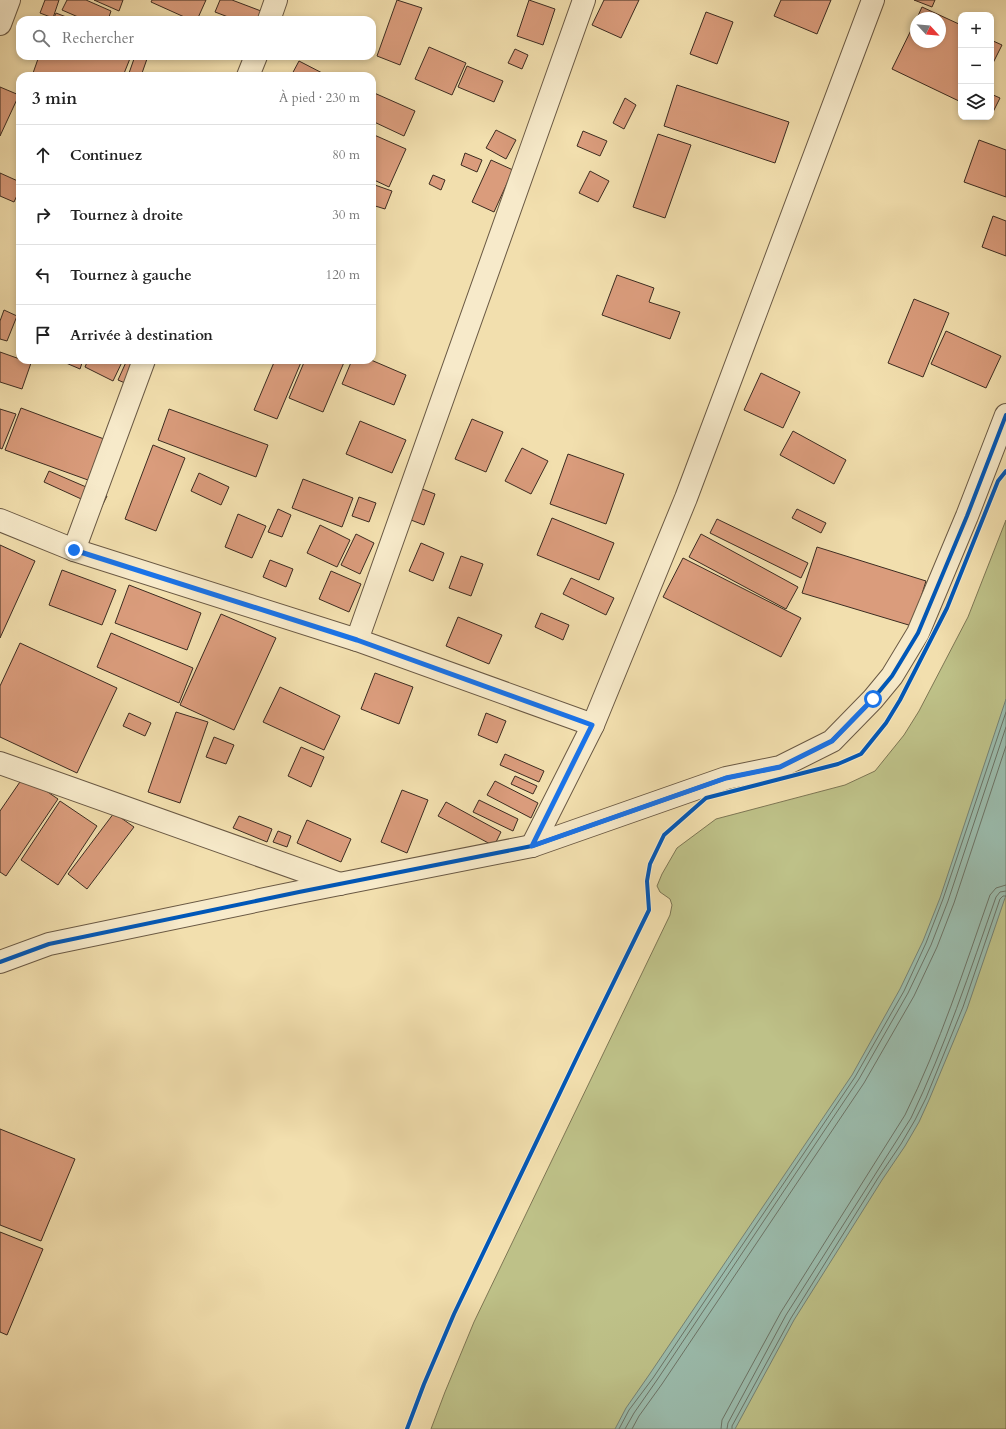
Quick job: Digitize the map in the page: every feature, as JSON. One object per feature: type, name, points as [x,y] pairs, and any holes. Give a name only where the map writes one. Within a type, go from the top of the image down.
[{"type":"street","points":[[0,24],[8,0]]},
{"type":"street","points":[[270,16],[276,0]]},
{"type":"street","points":[[357,640],[584,0]]},
{"type":"street","points":[[532,846],[592,725],[686,498],[873,0]]},
{"type":"street","points":[[250,72],[254,60]]},
{"type":"street","points":[[74,550],[143,364]]},
{"type":"street","points":[[0,948],[49,944],[532,846],[726,778],[780,767],[832,741],[873,699],[892,676],[918,632],[967,516],[1006,415]]},
{"type":"street","points":[[0,520],[74,550],[357,640],[592,725]]},
{"type":"street","points":[[0,763],[340,884]]},
{"type":"street","points":[[0,962],[49,944]]},
{"type":"green space","points":[[1006,520],[1006,1429],[431,1429],[474,1322],[670,915],[672,905],[670,899],[660,892],[657,886],[677,848],[716,819],[845,785],[875,771],[904,735],[919,711],[968,617]]},
{"type":"water","points":[[1006,699],[1006,895],[967,1009],[919,1122],[794,1320],[735,1429],[615,1429],[626,1408],[852,1075],[900,989],[923,941],[940,898]]},
{"type":"building","points":[[45,0],[59,0],[54,16],[48,16],[40,13]]},
{"type":"building","points":[[67,0],[86,0],[111,11],[109,16],[76,16],[62,10]]},
{"type":"building","points":[[94,0],[123,0],[119,11]]},
{"type":"building","points":[[152,0],[206,0],[199,16],[182,16],[151,2]]},
{"type":"building","points":[[220,0],[232,0],[261,11],[259,16],[226,16],[215,12]]},
{"type":"building","points":[[397,0],[422,8],[400,65],[377,56]]},
{"type":"building","points":[[529,0],[555,9],[543,45],[517,36]]},
{"type":"building","points":[[604,0],[639,0],[621,38],[592,25]]},
{"type":"building","points":[[781,0],[831,0],[817,34],[774,16]]},
{"type":"building","points":[[914,0],[935,0],[932,7]]},
{"type":"building","points":[[922,7],[933,12],[920,12]]},
{"type":"building","points":[[706,12],[733,22],[717,64],[690,54]]},
{"type":"building","points":[[56,13],[64,16],[55,16]]},
{"type":"building","points":[[946,18],[958,24],[958,101],[892,69],[910,32],[910,48],[946,48]]},
{"type":"building","points":[[994,41],[1002,45],[994,61]]},
{"type":"building","points":[[429,47],[466,63],[452,95],[415,79]]},
{"type":"building","points":[[515,49],[528,55],[522,69],[508,63]]},
{"type":"building","points":[[38,60],[129,60],[125,72],[33,72]]},
{"type":"building","points":[[134,60],[147,60],[142,72],[129,72]]},
{"type":"building","points":[[299,61],[320,72],[293,72]]},
{"type":"building","points":[[467,66],[503,81],[494,102],[458,87]]},
{"type":"building","points":[[677,85],[789,122],[775,163],[664,126]]},
{"type":"building","points":[[0,87],[16,94],[16,101],[0,136]]},
{"type":"building","points":[[376,94],[415,111],[404,136],[376,123]]},
{"type":"building","points":[[994,95],[1000,98],[994,110]]},
{"type":"building","points":[[625,98],[636,105],[624,129],[613,123]]},
{"type":"building","points":[[496,130],[516,140],[506,159],[486,148]]},
{"type":"building","points":[[583,131],[607,141],[600,156],[577,146]]},
{"type":"building","points":[[658,134],[691,145],[665,218],[633,207]]},
{"type":"building","points":[[376,136],[406,149],[389,187],[376,181]]},
{"type":"building","points":[[979,140],[1006,150],[1006,197],[964,182]]},
{"type":"building","points":[[465,153],[482,160],[477,172],[461,165]]},
{"type":"building","points":[[491,160],[513,170],[494,212],[472,202]]},
{"type":"building","points":[[590,171],[609,181],[598,202],[579,193]]},
{"type":"building","points":[[0,173],[16,180],[16,198],[14,202],[0,196]]},
{"type":"building","points":[[433,175],[445,180],[441,190],[429,184]]},
{"type":"building","points":[[376,185],[392,191],[385,209],[376,206]]},
{"type":"building","points":[[993,216],[1006,221],[1006,256],[982,247]]},
{"type":"building","points":[[617,275],[654,288],[649,302],[680,312],[670,339],[602,315]]},
{"type":"building","points":[[914,299],[949,313],[923,377],[888,363]]},
{"type":"building","points":[[4,310],[16,316],[7,341],[0,339],[0,321]]},
{"type":"building","points":[[946,331],[1001,356],[986,388],[931,364]]},
{"type":"building","points":[[0,352],[16,358],[16,364],[31,364],[22,389],[0,382]]},
{"type":"building","points":[[376,362],[406,375],[394,405],[342,384],[350,364],[376,364]]},
{"type":"building","points":[[68,364],[82,364],[80,369]]},
{"type":"building","points":[[86,364],[121,364],[113,381],[85,367]]},
{"type":"building","points":[[125,364],[153,364],[141,390],[118,380]]},
{"type":"building","points":[[273,364],[300,364],[277,419],[254,410]]},
{"type":"building","points":[[303,364],[343,364],[323,412],[289,398]]},
{"type":"building","points":[[761,373],[800,392],[783,428],[744,410]]},
{"type":"building","points":[[21,408],[104,439],[88,480],[5,450]]},
{"type":"building","points":[[0,409],[16,414],[2,449],[0,448]]},
{"type":"building","points":[[169,409],[268,445],[256,477],[158,440]]},
{"type":"building","points":[[472,419],[503,432],[486,472],[455,459]]},
{"type":"building","points":[[360,421],[406,440],[392,473],[346,454]]},
{"type":"building","points":[[793,431],[846,460],[834,484],[780,455]]},
{"type":"building","points":[[153,445],[185,458],[156,531],[125,519]]},
{"type":"building","points":[[522,448],[548,461],[531,494],[505,481]]},
{"type":"building","points":[[568,454],[624,474],[606,524],[550,504]]},
{"type":"building","points":[[49,471],[107,496],[101,508],[44,482]]},
{"type":"building","points":[[199,473],[229,487],[221,505],[191,491]]},
{"type":"building","points":[[303,479],[353,498],[342,527],[292,508]]},
{"type":"building","points":[[422,489],[435,494],[424,525],[411,520]]},
{"type":"building","points":[[359,497],[376,503],[369,522],[352,516]]},
{"type":"building","points":[[278,509],[291,515],[282,537],[268,532]]},
{"type":"building","points":[[797,509],[826,523],[821,533],[792,518]]},
{"type":"building","points":[[238,514],[266,526],[252,558],[225,547]]},
{"type":"building","points":[[552,518],[614,543],[599,580],[537,555]]},
{"type":"building","points":[[717,519],[808,563],[801,578],[710,533]]},
{"type":"building","points":[[320,525],[350,540],[337,567],[307,553]]},
{"type":"building","points":[[356,534],[374,543],[360,574],[341,565]]},
{"type":"building","points":[[701,534],[798,587],[786,609],[689,557]]},
{"type":"building","points":[[421,543],[444,553],[433,581],[409,571]]},
{"type":"building","points":[[0,545],[35,561],[0,638]]},
{"type":"building","points":[[817,547],[926,581],[912,626],[802,593]]},
{"type":"building","points":[[461,556],[483,564],[471,596],[449,588]]},
{"type":"building","points":[[683,558],[801,618],[781,657],[663,597]]},
{"type":"building","points":[[270,560],[293,569],[286,587],[263,577]]},
{"type":"building","points":[[62,570],[116,590],[102,625],[49,605]]},
{"type":"building","points":[[331,571],[361,584],[349,612],[319,599]]},
{"type":"building","points":[[571,578],[614,598],[606,615],[563,594]]},
{"type":"building","points":[[129,585],[201,613],[187,650],[115,623]]},
{"type":"building","points":[[541,613],[569,625],[563,640],[535,627]]},
{"type":"building","points":[[221,614],[276,638],[234,730],[180,705]]},
{"type":"building","points":[[458,617],[502,635],[489,664],[446,646]]},
{"type":"building","points":[[111,633],[193,668],[179,703],[97,667]]},
{"type":"building","points":[[20,643],[117,688],[77,773],[0,737],[0,686]]},
{"type":"building","points":[[375,673],[413,687],[399,724],[361,709]]},
{"type":"building","points":[[280,687],[340,716],[324,750],[263,722]]},
{"type":"building","points":[[176,712],[208,722],[180,803],[148,792]]},
{"type":"building","points":[[129,713],[151,723],[145,736],[123,726]]},
{"type":"building","points":[[486,713],[506,721],[497,743],[478,735]]},
{"type":"building","points":[[214,737],[234,745],[226,764],[206,757]]},
{"type":"building","points":[[301,747],[324,757],[311,787],[288,776]]},
{"type":"building","points":[[505,754],[544,771],[539,782],[500,765]]},
{"type":"building","points":[[24,776],[58,799],[6,876],[0,872],[0,811]]},
{"type":"building","points":[[515,776],[537,786],[533,794],[511,784]]},
{"type":"building","points":[[495,781],[538,803],[531,818],[487,795]]},
{"type":"building","points":[[402,790],[428,800],[407,853],[381,842]]},
{"type":"building","points":[[479,800],[518,819],[513,831],[473,812]]},
{"type":"building","points":[[60,801],[97,826],[58,885],[21,860]]},
{"type":"building","points":[[446,802],[501,832],[494,846],[438,816]]},
{"type":"building","points":[[114,813],[134,827],[87,889],[68,874]]},
{"type":"building","points":[[239,816],[272,829],[267,842],[233,828]]},
{"type":"building","points":[[307,820],[351,839],[341,862],[297,843]]},
{"type":"building","points":[[278,831],[291,836],[287,847],[273,842]]},
{"type":"building","points":[[0,1129],[75,1159],[41,1241],[0,1225]]},
{"type":"building","points":[[0,1232],[43,1249],[7,1335],[0,1332]]},
{"type":"cycle path","points":[[0,962],[49,944],[299,892],[532,846],[726,778],[780,767],[832,741],[873,699],[892,676],[918,633],[967,516],[1006,415]]},
{"type":"cycle path","points":[[407,1429],[424,1384],[454,1314],[649,910],[647,881],[650,864],[664,835],[706,798],[838,764],[861,754],[886,723],[900,700],[947,608],[998,481],[1006,471]]},
{"type":"route","points":[[74,550],[357,640],[592,725],[532,846],[726,778],[780,767],[832,741],[873,699]]}]
